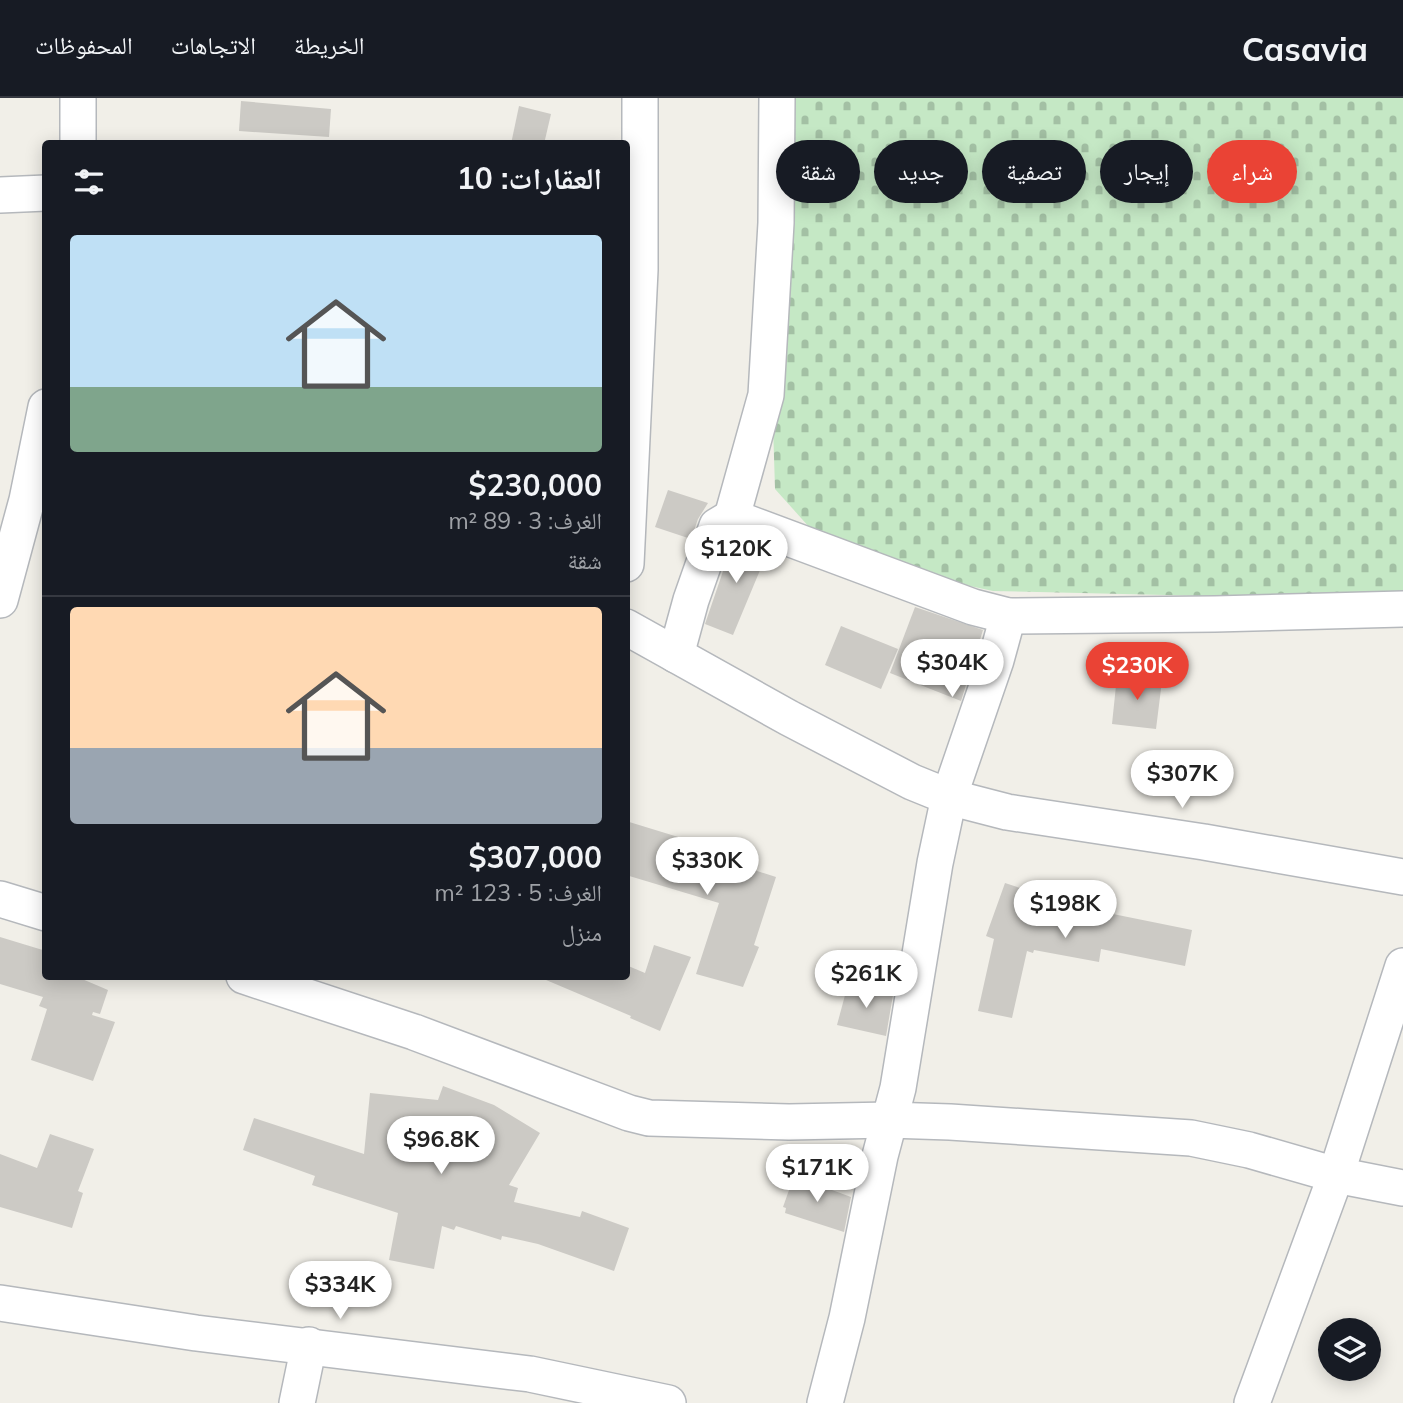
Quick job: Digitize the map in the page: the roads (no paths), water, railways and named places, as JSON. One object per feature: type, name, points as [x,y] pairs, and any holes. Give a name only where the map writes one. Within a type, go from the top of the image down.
[{"type":"street","points":[[78,98],[78,140]]},
{"type":"street","points":[[630,480],[640,270],[640,98]]},
{"type":"street","points":[[676,655],[691,600],[717,526],[732,517],[766,395],[776,223],[777,98]]},
{"type":"street","points":[[0,195],[42,193]]},
{"type":"street","points":[[0,600],[13,498],[42,418]]},
{"type":"street","points":[[732,517],[973,607],[1008,615],[1215,614],[1403,609]]},
{"type":"street","points":[[825,1403],[847,1318],[898,1088],[935,863],[949,797],[996,660],[1008,615]]},
{"type":"street","points":[[630,628],[801,725],[912,782],[949,797],[1007,812],[1204,842],[1403,877]]},
{"type":"street","points":[[0,899],[42,912]]},
{"type":"street","points":[[1252,1403],[1336,1175],[1403,966]]},
{"type":"street","points":[[256,980],[414,1032],[649,1118],[789,1122],[889,1120],[1191,1138],[1249,1150],[1336,1175],[1403,1188]]},
{"type":"street","points":[[0,1303],[196,1333],[530,1374],[668,1403]]},
{"type":"street","points":[[297,1403],[309,1345]]}]
